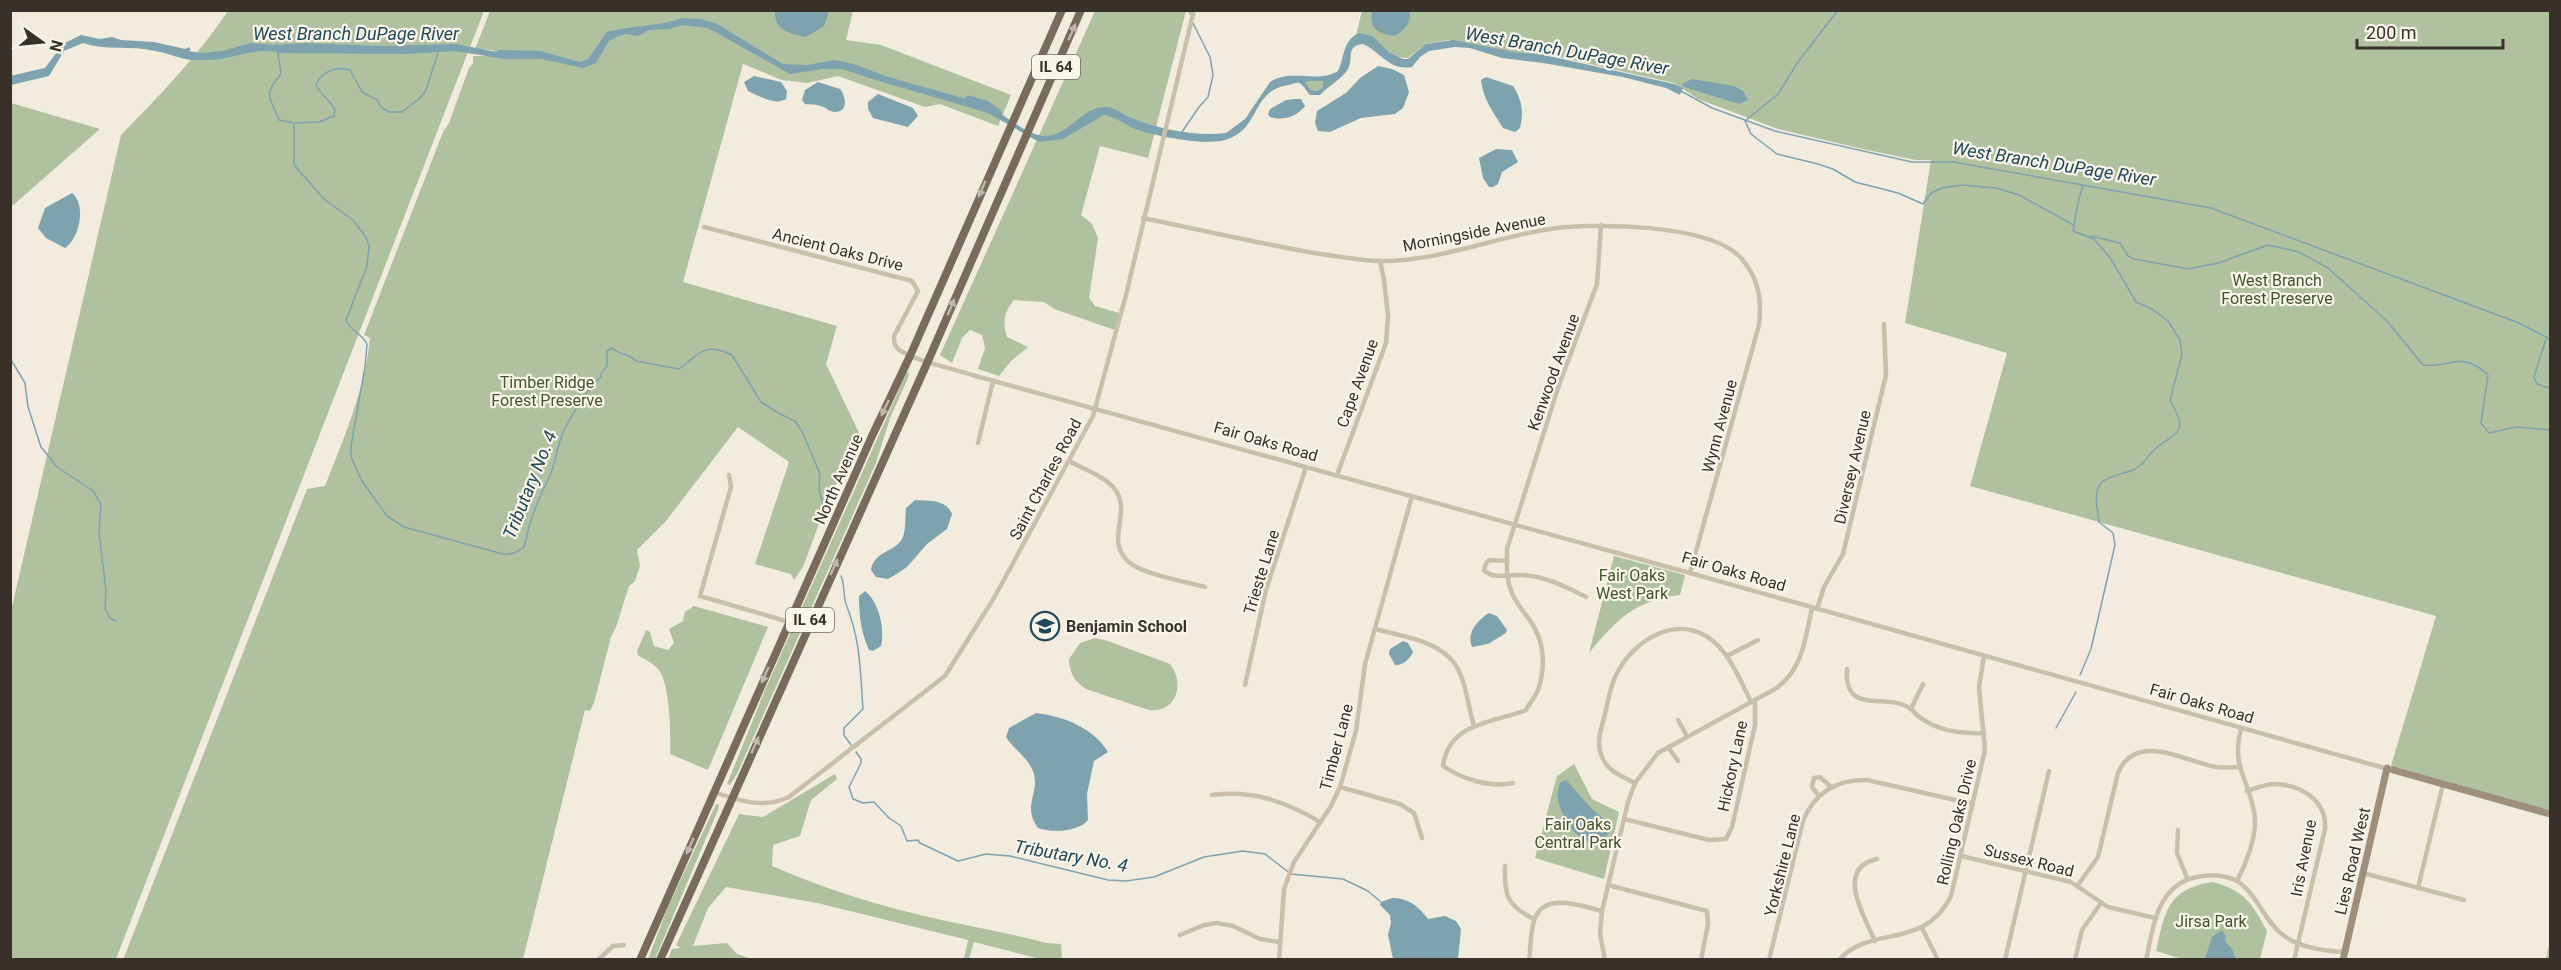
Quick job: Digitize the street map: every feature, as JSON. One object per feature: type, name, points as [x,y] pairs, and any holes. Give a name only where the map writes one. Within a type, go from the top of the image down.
[{"type":"main road","name":"North Avenue","points":[[640,960],[1062,10]]},
{"type":"main road","name":"North Avenue","points":[[660,960],[928,361],[1081,10]]},
{"type":"street","name":"Saint Charles Road","points":[[714,792],[731,799],[770,804],[789,797],[945,676],[994,598],[1096,409],[1126,295],[1194,10]]},
{"type":"street","name":"Morningside Avenue","points":[[1143,218],[1275,246],[1380,261],[1430,256],[1545,229],[1601,225],[1634,226],[1706,239],[1730,249],[1740,257],[1757,284]]},
{"type":"street","name":"Kenwood Avenue","points":[[1474,726],[1526,710],[1535,696],[1542,670],[1539,637],[1514,599],[1507,575],[1507,549],[1559,385],[1597,284],[1601,225]]},
{"type":"street","name":"Ancient Oaks Drive","points":[[704,228],[912,281],[918,291],[894,336],[894,343],[910,356]]},
{"type":"street","name":"Cape Avenue","points":[[1337,475],[1386,343],[1388,316],[1380,261]]},
{"type":"street","name":"Wynn Avenue","points":[[1690,573],[1759,325],[1760,298],[1757,284]]},
{"type":"street","name":"Diversey Avenue","points":[[1635,783],[1658,753],[1782,685],[1797,668],[1815,608],[1843,554],[1886,375],[1884,324]]},
{"type":"street","name":"Fair Oaks Road","points":[[910,356],[2550,814]]},
{"type":"street","points":[[978,443],[993,381]]},
{"type":"street","points":[[1069,461],[1107,481],[1119,495],[1122,513],[1117,542],[1121,553],[1128,561],[1138,568],[1205,587]]},
{"type":"street","name":"Trieste Lane","points":[[1245,685],[1266,590],[1306,467]]},
{"type":"street","points":[[729,475],[731,487],[700,596],[789,622]]},
{"type":"street","name":"Timber Lane","points":[[1279,960],[1281,908],[1289,873],[1301,850],[1331,806],[1340,787],[1356,731],[1364,671],[1412,496]]},
{"type":"street","points":[[1507,561],[1490,560],[1484,570],[1490,575],[1534,576],[1565,585],[1586,597]]},
{"type":"street","points":[[1375,629],[1433,646],[1448,656],[1456,665],[1474,726],[1457,737],[1448,748],[1443,766],[1457,774],[1487,783],[1513,783]]},
{"type":"street","name":"Hickory Lane","points":[[1624,819],[1709,840],[1726,839],[1755,724],[1753,701],[1727,656],[1706,636],[1694,631],[1676,629],[1652,636],[1622,664],[1612,682],[1599,745],[1603,760],[1611,769],[1635,783]]},
{"type":"street","points":[[1727,656],[1758,640]]},
{"type":"street","name":"Rolling Oaks Drive","points":[[1922,928],[1935,917],[1948,900],[1973,804],[1985,750],[1979,687],[1984,656]]},
{"type":"street","points":[[1847,669],[1847,686],[1858,698],[1869,701],[1894,701],[1911,709],[1922,720],[1943,729],[1961,733],[1984,733]]},
{"type":"street","points":[[1911,709],[1923,684]]},
{"type":"street","points":[[1678,720],[1687,736]]},
{"type":"street","points":[[2237,881],[2246,864],[2255,823],[2236,748],[2241,728]]},
{"type":"street","points":[[1668,747],[1678,762]]},
{"type":"street","points":[[2078,885],[2098,857],[2118,773],[2133,754],[2152,750],[2216,767],[2240,767]]},
{"type":"street","name":"Lies Road West","points":[[2344,956],[2390,769]]},
{"type":"street","points":[[2005,960],[2049,771]]},
{"type":"street","points":[[1819,796],[1812,787],[1814,778],[1820,777],[1831,787]]},
{"type":"street","name":"Yorkshire Lane","points":[[1769,960],[1803,822],[1809,808],[1819,796],[1831,787],[1849,781],[1867,780],[1973,804]]},
{"type":"street","points":[[1605,960],[1600,934],[1602,911],[1635,783]]},
{"type":"street","points":[[2418,888],[2443,784]]},
{"type":"street","name":"Iris Avenue","points":[[2247,791],[2270,785],[2281,785],[2307,793],[2321,806],[2325,829],[2294,960]]},
{"type":"street","points":[[1340,787],[1387,800],[1414,813],[1422,838]]},
{"type":"street","points":[[1212,795],[1238,793],[1271,798],[1320,822]]},
{"type":"street","points":[[2178,830],[2176,848],[2187,878]]},
{"type":"street","name":"Sussex Road","points":[[1961,856],[2067,880],[2078,885],[2101,903],[2155,918]]},
{"type":"street","points":[[1875,941],[1861,912],[1855,892],[1857,877],[1862,865],[1877,859]]},
{"type":"street","points":[[1505,866],[1506,892],[1509,900],[1517,910],[1534,919]]},
{"type":"street","points":[[2363,873],[2464,900]]},
{"type":"street","points":[[2146,960],[2155,918],[2165,898],[2187,878],[2211,875],[2237,881],[2252,896],[2276,930],[2287,938],[2344,956]]},
{"type":"street","points":[[1608,885],[1707,911],[1708,924],[1701,960]]},
{"type":"street","points":[[1529,960],[1534,919],[1549,904],[1560,902],[1602,911]]},
{"type":"street","points":[[2075,960],[2082,930],[2101,903]]},
{"type":"street","points":[[1180,935],[1204,925],[1217,923],[1233,926],[1260,939],[1279,942]]},
{"type":"street","points":[[1839,960],[1851,949],[1922,928],[1937,958]]},
{"type":"street","points":[[598,960],[614,946],[624,945]]},
{"type":"street","points":[[2548,960],[2550,949]]},
{"type":"green space","name":"West Branch Forest Preserve","points":[[1362,10],[2550,11],[2550,814],[2390,769],[2436,616],[1970,486],[2007,353],[1905,323],[1931,160],[1916,160],[1778,129],[1698,99],[1674,83],[1554,56],[1512,52],[1448,40],[1426,44],[1408,58],[1401,57],[1372,40],[1356,36]]},
{"type":"green space","points":[[228,11],[484,11],[116,959],[11,960],[11,611],[121,135],[191,60]]},
{"type":"green space","name":"Timber Ridge Forest Preserve","points":[[490,11],[853,11],[846,40],[881,45],[1011,95],[998,126],[940,104],[925,107],[838,76],[807,83],[782,80],[743,64],[683,282],[837,326],[826,364],[861,437],[826,505],[803,567],[794,580],[791,574],[755,564],[789,462],[738,427],[666,521],[637,550],[640,566],[635,581],[629,586],[611,637],[594,703],[590,711],[585,710],[523,959],[123,960],[307,489],[325,486],[339,450],[364,376],[370,338],[364,335],[443,132],[449,123],[469,68],[473,64],[473,56],[490,56],[494,50],[475,49]]},
{"type":"green space","points":[[1095,11],[1186,11],[1148,158],[1100,146],[1081,215],[1092,224],[1098,238],[1089,298],[1095,306],[1119,313],[1115,330],[1054,309],[1044,302],[1014,300],[1005,317],[1007,337],[1028,347],[1011,361],[999,376],[978,369],[985,348],[982,335],[970,330],[962,338],[952,363],[940,355]]},
{"type":"green space","points":[[1323,81],[1323,87],[1317,91],[1311,90],[1306,83]]},
{"type":"green space","points":[[10,103],[100,129],[11,207]]},
{"type":"green space","points":[[907,372],[909,373],[908,378],[890,418],[876,463],[737,774],[730,785],[727,784],[765,690]]},
{"type":"green space","name":"Fair Oaks West Park","points":[[1614,556],[1685,575],[1680,595],[1638,607],[1618,621],[1589,653]]},
{"type":"green space","points":[[694,606],[768,627],[708,770],[670,754],[670,722],[665,685],[658,669],[638,655],[637,651],[646,630],[650,632],[654,646],[668,650],[674,643],[669,629],[683,621],[685,612]]},
{"type":"green space","points":[[1095,638],[1170,664],[1177,680],[1176,695],[1172,702],[1159,710],[1149,710],[1082,686],[1073,677],[1069,659],[1080,643]]},
{"type":"green space","name":"Fair Oaks Central Park","points":[[1574,764],[1592,799],[1619,812],[1604,879],[1535,858],[1557,776]]},
{"type":"green space","points":[[835,774],[837,779],[811,800],[800,836],[773,845],[772,866],[842,893],[897,909],[1046,943],[1061,944],[1062,959],[1040,959],[974,942],[969,959],[964,959],[968,940],[817,903],[726,887],[708,908],[693,946],[727,943],[737,954],[752,959],[668,959],[672,949],[681,948],[676,945],[739,814],[763,817]]},
{"type":"green space","points":[[716,804],[719,805],[718,810],[655,959],[648,959],[668,907]]},
{"type":"green space","name":"Jirsa Park","points":[[2212,882],[2240,894],[2257,913],[2267,931],[2260,959],[2182,959],[2156,951],[2170,904],[2186,890]]},
{"type":"water","points":[[775,10],[829,11],[824,26],[806,37],[780,27],[775,17]]},
{"type":"water","points":[[1372,11],[1409,11],[1410,19],[1398,34],[1389,35],[1379,32],[1373,26]]},
{"type":"water","points":[[682,18],[701,19],[717,24],[783,64],[807,65],[834,60],[854,64],[885,76],[991,106],[1023,128],[1043,136],[1060,132],[1089,112],[1105,107],[1165,129],[1202,134],[1226,133],[1245,119],[1270,82],[1287,76],[1321,76],[1338,71],[1347,45],[1359,33],[1372,36],[1389,52],[1403,59],[1408,59],[1426,44],[1453,40],[1514,52],[1540,54],[1674,84],[1683,88],[1680,95],[1666,88],[1623,77],[1502,58],[1470,48],[1455,47],[1429,51],[1412,67],[1404,67],[1391,64],[1363,44],[1357,45],[1352,50],[1350,65],[1346,72],[1320,95],[1310,95],[1298,83],[1276,89],[1261,102],[1246,126],[1228,139],[1208,142],[1167,137],[1133,128],[1104,115],[1063,139],[1039,142],[988,113],[842,69],[823,69],[790,74],[708,28],[682,25],[670,29],[649,30],[638,36],[626,34],[618,36],[609,41],[596,63],[583,68],[541,59],[505,59],[455,51],[405,54],[260,51],[219,59],[191,60],[146,49],[100,47],[83,43],[64,51],[49,76],[11,85],[10,76],[45,68],[63,44],[81,35],[100,39],[112,37],[121,40],[154,42],[185,49],[189,47],[191,50],[188,51],[202,53],[223,51],[250,43],[380,46],[456,44],[497,52],[499,50],[540,51],[580,62],[588,59],[607,32]],"holes":[[[1323,81],[1323,87],[1317,91],[1311,90],[1306,83]]]},
{"type":"water","points":[[1378,66],[1404,75],[1409,92],[1403,108],[1395,114],[1361,118],[1330,132],[1318,131],[1315,123],[1317,111],[1346,93],[1360,78]]},
{"type":"water","points":[[754,76],[781,82],[787,91],[786,99],[772,101],[748,91],[744,82]]},
{"type":"water","points":[[1486,77],[1513,86],[1516,91],[1522,117],[1520,128],[1515,132],[1503,128],[1489,105],[1481,80]]},
{"type":"water","points":[[1692,79],[1734,86],[1743,91],[1748,100],[1739,104],[1684,87],[1682,84]]},
{"type":"water","points":[[818,82],[840,89],[845,100],[842,110],[834,112],[818,105],[805,104],[802,100],[805,90]]},
{"type":"water","points":[[878,94],[913,108],[918,116],[908,127],[873,118],[868,109],[868,102]]},
{"type":"water","points":[[1301,99],[1305,106],[1294,115],[1280,119],[1270,117],[1268,114],[1270,109],[1286,100]]},
{"type":"water","points":[[1496,149],[1512,150],[1518,162],[1502,172],[1498,184],[1489,187],[1483,178],[1479,158]]},
{"type":"water","points":[[72,193],[79,205],[79,222],[74,237],[65,248],[46,238],[38,228],[45,208]]},
{"type":"water","points":[[915,500],[936,502],[946,506],[952,514],[947,529],[927,544],[907,567],[888,579],[876,577],[871,570],[873,563],[900,542],[904,534],[906,508]]},
{"type":"water","points":[[865,591],[874,602],[881,624],[881,646],[873,651],[869,650],[866,644],[860,617],[859,596]]},
{"type":"water","points":[[1489,613],[1497,616],[1507,630],[1506,633],[1488,644],[1472,647],[1472,631],[1477,623]]},
{"type":"water","points":[[1403,641],[1408,643],[1413,652],[1406,662],[1395,665],[1389,654],[1390,649]]},
{"type":"water","points":[[1036,713],[1057,717],[1077,725],[1095,736],[1108,752],[1094,761],[1087,794],[1088,820],[1078,827],[1057,831],[1044,830],[1038,828],[1033,820],[1031,806],[1034,774],[1029,763],[1006,737],[1009,728]]},
{"type":"water","points":[[1566,780],[1591,808],[1611,825],[1609,832],[1601,842],[1593,843],[1578,836],[1562,814],[1558,790],[1560,783]]},
{"type":"water","points":[[1392,898],[1403,899],[1413,904],[1428,919],[1445,916],[1456,921],[1461,929],[1458,959],[1393,959],[1388,935],[1390,915],[1380,905],[1381,902]]},
{"type":"water","points":[[2222,930],[2226,936],[2225,941],[2232,949],[2236,959],[2205,959],[2212,937]]},
{"type":"waterway","points":[[1189,10],[1190,14]]},
{"type":"waterway","points":[[1838,10],[1798,62],[1778,94],[1745,121],[1751,134],[1777,154],[1833,169],[1855,182],[1898,193],[1923,204],[1931,193],[1942,188],[1962,185],[1996,188],[2019,195],[2070,223],[2074,226],[2073,231],[2094,239],[2111,259],[2136,302],[2152,309],[2168,321],[2180,340],[2182,355],[2170,400],[2179,421],[2178,432],[2161,444],[2139,466],[2105,480],[2097,491],[2099,522],[2113,533],[2115,545],[2091,649],[2080,675]]},
{"type":"waterway","points":[[1182,132],[1208,97],[1213,75],[1210,57],[1193,23]]},
{"type":"waterway","name":"Tributary No. 4","points":[[278,52],[281,74],[271,87],[270,96],[279,120],[294,123],[294,165],[324,199],[353,220],[366,237],[369,246],[367,266],[346,320],[367,344],[351,457],[362,481],[387,516],[404,527],[503,554],[514,553],[524,547],[533,513],[551,472],[563,432],[585,396],[601,377],[607,366],[607,351],[612,348],[636,361],[679,369],[697,355],[708,350],[714,349],[732,355],[761,402],[795,421],[803,433],[820,474],[819,490],[827,518]]},
{"type":"waterway","points":[[296,123],[319,122],[334,116],[333,106],[316,85],[326,73],[340,69],[350,70],[362,92],[377,100],[381,107],[389,112],[402,112],[420,98],[426,90],[438,53]]},
{"type":"waterway","name":"West Branch DuPage River","points":[[1681,91],[1712,108],[1775,131],[1912,162],[1954,162],[2211,208],[2519,323],[2550,339]]},
{"type":"waterway","name":"West Branch DuPage River","points":[[969,100],[986,105],[997,113]]},
{"type":"waterway","points":[[2074,225],[2083,186]]},
{"type":"waterway","points":[[2091,236],[2120,243],[2128,256],[2134,259],[2188,269],[2218,263],[2268,245],[2299,252],[2328,268],[2387,321],[2423,365],[2471,363],[2488,375],[2481,423],[2489,433],[2516,427],[2550,430]]},
{"type":"waterway","points":[[2546,339],[2534,377],[2537,384],[2550,388]]},
{"type":"waterway","points":[[10,358],[25,383],[28,407],[41,447],[57,467],[93,491],[101,504],[99,532],[106,591],[105,609],[110,618],[116,621]]},
{"type":"waterway","name":"Tributary No. 4","points":[[841,576],[845,601],[857,643],[863,709],[844,728],[844,735],[851,745]]},
{"type":"waterway","points":[[2056,728],[2076,692]]},
{"type":"waterway","name":"Tributary No. 4","points":[[856,752],[861,763],[849,787],[853,799],[863,803],[874,802],[889,818],[901,826],[907,841],[918,840],[958,861],[986,854],[1010,856],[1108,880],[1126,881],[1154,877],[1204,857],[1243,851],[1265,854],[1291,874],[1343,879],[1368,891],[1381,902]]},
{"type":"place","name":"Benjamin School","points":[[1045,626]]}]
